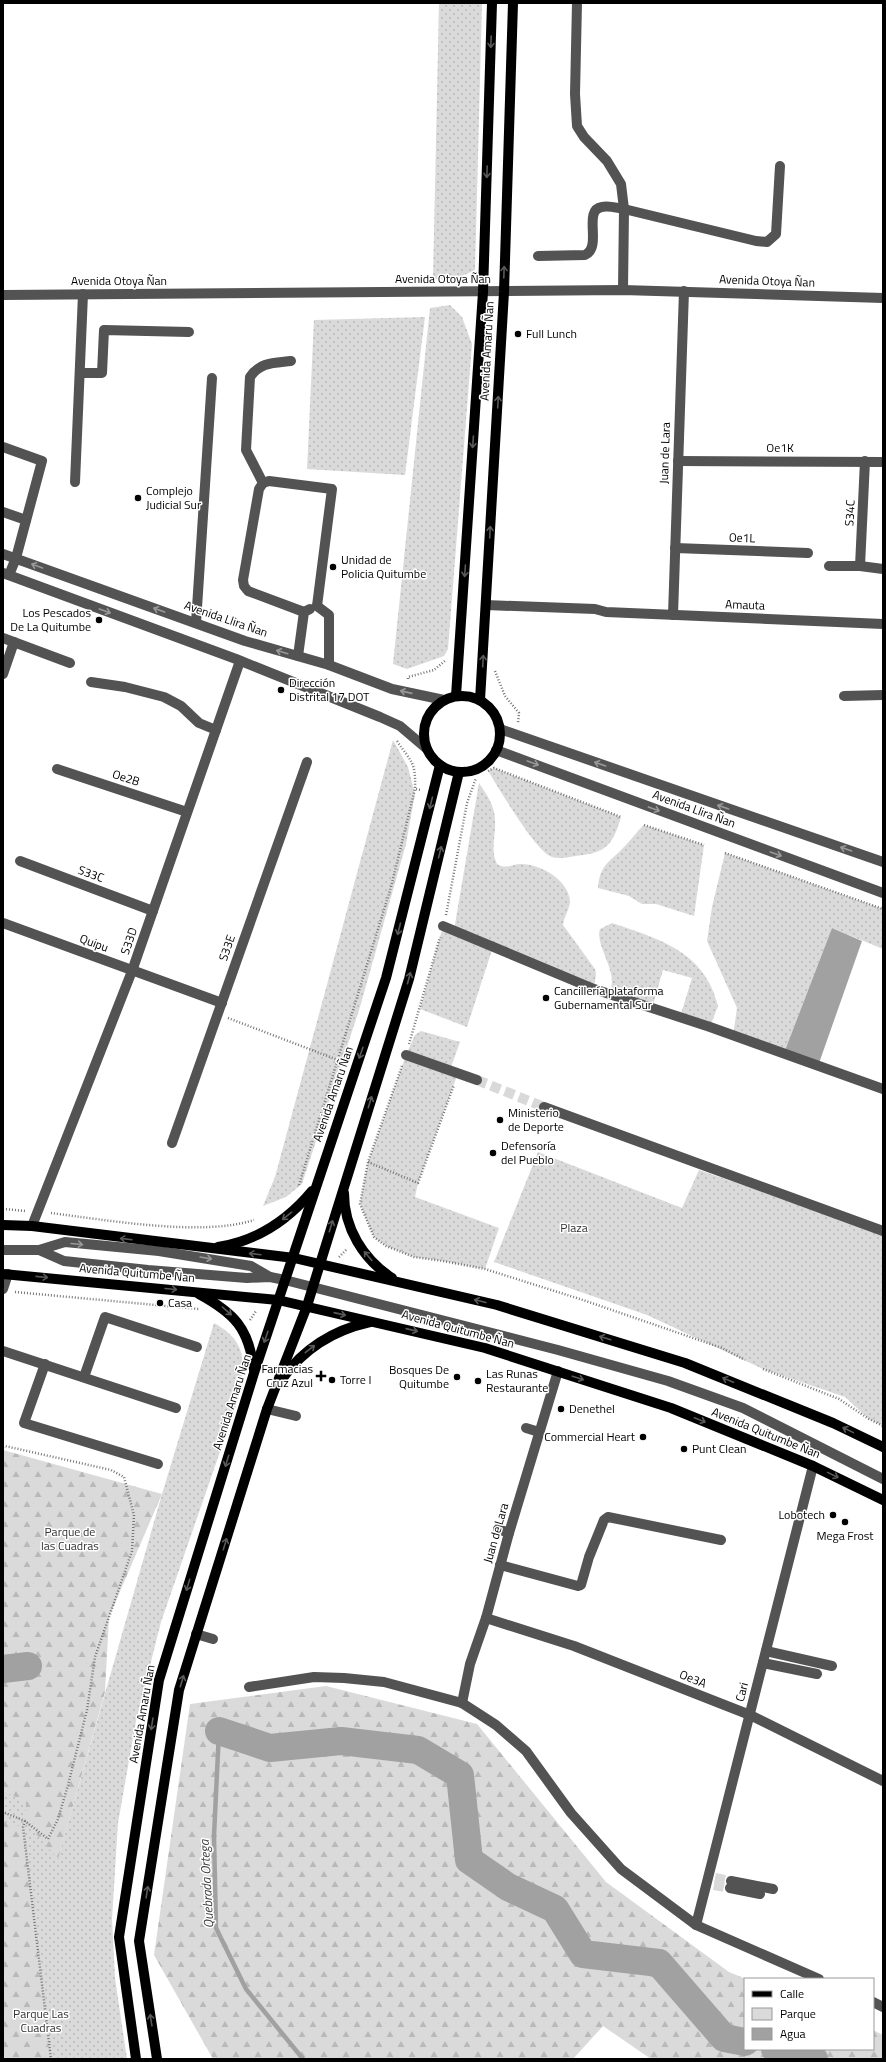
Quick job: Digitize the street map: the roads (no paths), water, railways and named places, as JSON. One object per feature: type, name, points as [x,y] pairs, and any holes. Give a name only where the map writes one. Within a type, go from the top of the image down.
[{"type":"main road","name":"Avenida Amaru Ñan","points":[[456,696],[483,292],[492,3]]},
{"type":"main road","name":"Avenida Amaru Ñan","points":[[480,700],[504,292],[513,3]]},
{"type":"main road","points":[[456,696],[469,696],[480,700],[494,712],[500,729],[496,750],[487,762],[474,770],[460,772],[449,770],[440,765],[427,749],[424,735],[426,721],[433,709],[444,700],[456,696]]},
{"type":"main road","name":"Avenida Amaru Ñan","points":[[136,2059],[119,1937],[159,1680],[254,1373],[278,1300],[294,1258],[314,1188],[386,978],[440,765]]},
{"type":"main road","points":[[157,2059],[139,1941],[179,1690],[268,1405],[313,1286],[408,979],[460,772]]},
{"type":"main road","points":[[344,1184],[346,1213],[356,1241],[374,1264],[397,1281]]},
{"type":"main road","points":[[207,1249],[241,1241],[273,1226],[302,1203],[314,1188]]},
{"type":"main road","points":[[3,1225],[32,1226],[207,1249],[294,1258],[397,1281],[497,1306],[685,1362],[833,1423],[883,1447]]},
{"type":"main road","name":"Avenida Quitumbe Ñan","points":[[5,1274],[278,1300],[374,1321],[485,1348],[671,1408],[813,1466],[883,1500]]},
{"type":"main road","points":[[193,1291],[221,1306],[243,1329],[252,1350],[254,1373]]},
{"type":"main road","points":[[268,1405],[278,1384],[290,1368],[319,1342],[336,1332],[355,1325],[374,1321]]},
{"type":"street","points":[[577,3],[575,94],[577,126],[584,137],[607,161],[621,184],[624,209],[623,290]]},
{"type":"street","points":[[538,256],[585,254],[590,252],[592,247],[593,214],[602,206],[624,209],[756,241],[767,242],[776,234],[780,166]]},
{"type":"street","name":"Avenida Otoya Ñan","points":[[3,295],[623,290],[883,298]]},
{"type":"street","name":"Juan de Lara","points":[[673,615],[684,291]]},
{"type":"street","points":[[75,482],[83,294]]},
{"type":"street","points":[[80,373],[102,373],[104,330],[189,332]]},
{"type":"street","points":[[263,483],[246,450],[250,377],[256,369],[264,364],[291,361]]},
{"type":"street","points":[[196,623],[212,378]]},
{"type":"street","points":[[3,447],[42,461],[16,558],[6,574],[240,661],[380,717],[400,726],[427,749]]},
{"type":"street","name":"Oe1K","points":[[678,461],[883,462]]},
{"type":"street","name":"S34C","points":[[860,566],[865,461]]},
{"type":"street","points":[[269,480],[332,489],[317,606],[304,612],[248,591],[244,586],[243,580],[259,488],[263,483],[269,480]]},
{"type":"street","points":[[3,512],[26,520]]},
{"type":"street","name":"Oe1L","points":[[675,548],[808,553]]},
{"type":"street","name":"Avenida Llira Ñan","points":[[3,554],[196,623],[329,666],[392,689],[444,700]]},
{"type":"street","points":[[829,566],[860,566],[883,569]]},
{"type":"street","name":"Amauta","points":[[486,604],[595,609],[606,612],[883,624]]},
{"type":"street","points":[[317,606],[329,615],[329,666]]},
{"type":"street","points":[[298,656],[304,612]]},
{"type":"street","points":[[3,638],[70,663]]},
{"type":"street","points":[[3,674],[14,642]]},
{"type":"street","name":"S33D","points":[[32,1226],[132,971],[240,661]]},
{"type":"street","points":[[92,682],[125,687],[164,697],[181,706],[199,723],[216,730]]},
{"type":"street","points":[[844,696],[883,695]]},
{"type":"street","name":"Avenida Llira Ñan","points":[[500,729],[883,862]]},
{"type":"street","name":"Avenida Llira Ñan","points":[[496,750],[883,893]]},
{"type":"street","name":"S33E","points":[[172,1143],[307,762]]},
{"type":"street","name":"Oe2B","points":[[57,769],[188,812]]},
{"type":"street","name":"S33C","points":[[20,862],[153,911]]},
{"type":"street","name":"Quipu","points":[[3,923],[222,1004]]},
{"type":"street","points":[[443,926],[594,989],[710,1027],[883,1089]]},
{"type":"street","points":[[406,1055],[477,1080]]},
{"type":"street","points":[[544,1107],[883,1231]]},
{"type":"street","points":[[3,1250],[39,1250],[65,1242],[159,1251],[251,1266],[270,1277]]},
{"type":"street","points":[[39,1250],[64,1261],[247,1278],[270,1277],[286,1280],[612,1364],[668,1381],[743,1408],[883,1479]]},
{"type":"street","points":[[5,1274],[7,1291]]},
{"type":"street","points":[[84,1377],[105,1317],[197,1347]]},
{"type":"street","points":[[3,1351],[176,1408]]},
{"type":"street","points":[[44,1364],[24,1423],[158,1464]]},
{"type":"street","name":"Juan de Lara","points":[[462,1703],[467,1662],[486,1618],[509,1533],[558,1371]]},
{"type":"street","points":[[268,1405],[296,1416]]},
{"type":"street","points":[[526,1428],[539,1432]]},
{"type":"street","name":"Cari","points":[[696,1926],[711,1881],[750,1715],[813,1466]]},
{"type":"street","points":[[500,1565],[578,1586],[581,1585],[589,1557],[604,1520],[608,1517],[721,1540]]},
{"type":"street","points":[[498,1529],[509,1533]]},
{"type":"street","name":"Oe3A","points":[[486,1618],[574,1646],[750,1715],[883,1781]]},
{"type":"street","points":[[196,1634],[213,1639]]},
{"type":"street","points":[[766,1651],[832,1666]]},
{"type":"street","points":[[763,1663],[817,1674]]},
{"type":"street","points":[[249,1687],[314,1677],[344,1678],[384,1682],[462,1703],[496,1725],[526,1751],[571,1813],[621,1869],[696,1926],[817,1978]]},
{"type":"street","points":[[760,1894],[731,1884],[773,1889]]},
{"type":"street","points":[[874,2002],[883,2007]]},
{"type":"water","points":[[832,928],[862,941],[818,1066],[784,1053]]},
{"type":"waterway","points":[[3,1669],[28,1666]]},
{"type":"waterway","name":"Quebrada Ortega","points":[[219,1731],[214,1836],[216,1928],[246,1989],[303,2059]]},
{"type":"waterway","points":[[219,1731],[270,1748],[341,1741],[418,1750],[460,1775],[469,1860],[508,1887],[555,1909],[583,1954],[659,1963],[724,2038],[744,2042]]},
{"type":"waterway","points":[[779,2050],[814,2059]]},
{"type":"tunnel","points":[[477,1080],[544,1107]]},
{"type":"tunnel","points":[[715,1878],[731,1881]]},
{"type":"tunnel","points":[[714,1885],[730,1888]]},
{"type":"place","name":"Full Lunch","points":[[518,334]]},
{"type":"place","name":"Complejo Judicial Sur","points":[[138,498]]},
{"type":"place","name":"Unidad de Policia Quitumbe","points":[[333,567]]},
{"type":"place","name":"Los Pescados De La Quitumbe","points":[[99,620]]},
{"type":"place","name":"Dirección Distrital 17 DOT","points":[[281,690]]},
{"type":"place","name":"Cancillería plataforma Gubernamental Sur","points":[[546,998]]},
{"type":"place","name":"Ministerio de Deporte","points":[[500,1120]]},
{"type":"place","name":"Defensoría del Pueblo","points":[[493,1153]]},
{"type":"place","name":"Casa","points":[[160,1303]]},
{"type":"place","name":"Farmacias Cruz Azul","points":[[321,1376]]},
{"type":"place","name":"Bosques De Quitumbe","points":[[457,1377]]},
{"type":"place","name":"Torre I","points":[[332,1380]]},
{"type":"place","name":"Las Runas Restaurante","points":[[478,1381]]},
{"type":"place","name":"Denethel","points":[[561,1409]]},
{"type":"place","name":"Commercial Heart","points":[[643,1437]]},
{"type":"place","name":"Punt Clean","points":[[684,1449]]},
{"type":"place","name":"Lobotech","points":[[833,1515]]},
{"type":"place","name":"Mega Frost","points":[[845,1522]]},
{"type":"park label","name":"Plaza","points":[[574,1228]]},
{"type":"park label","name":"Parque de las Cuadras","points":[[70,1539]]},
{"type":"park label","name":"Parque Las Cuadras","points":[[41,2021]]}]
